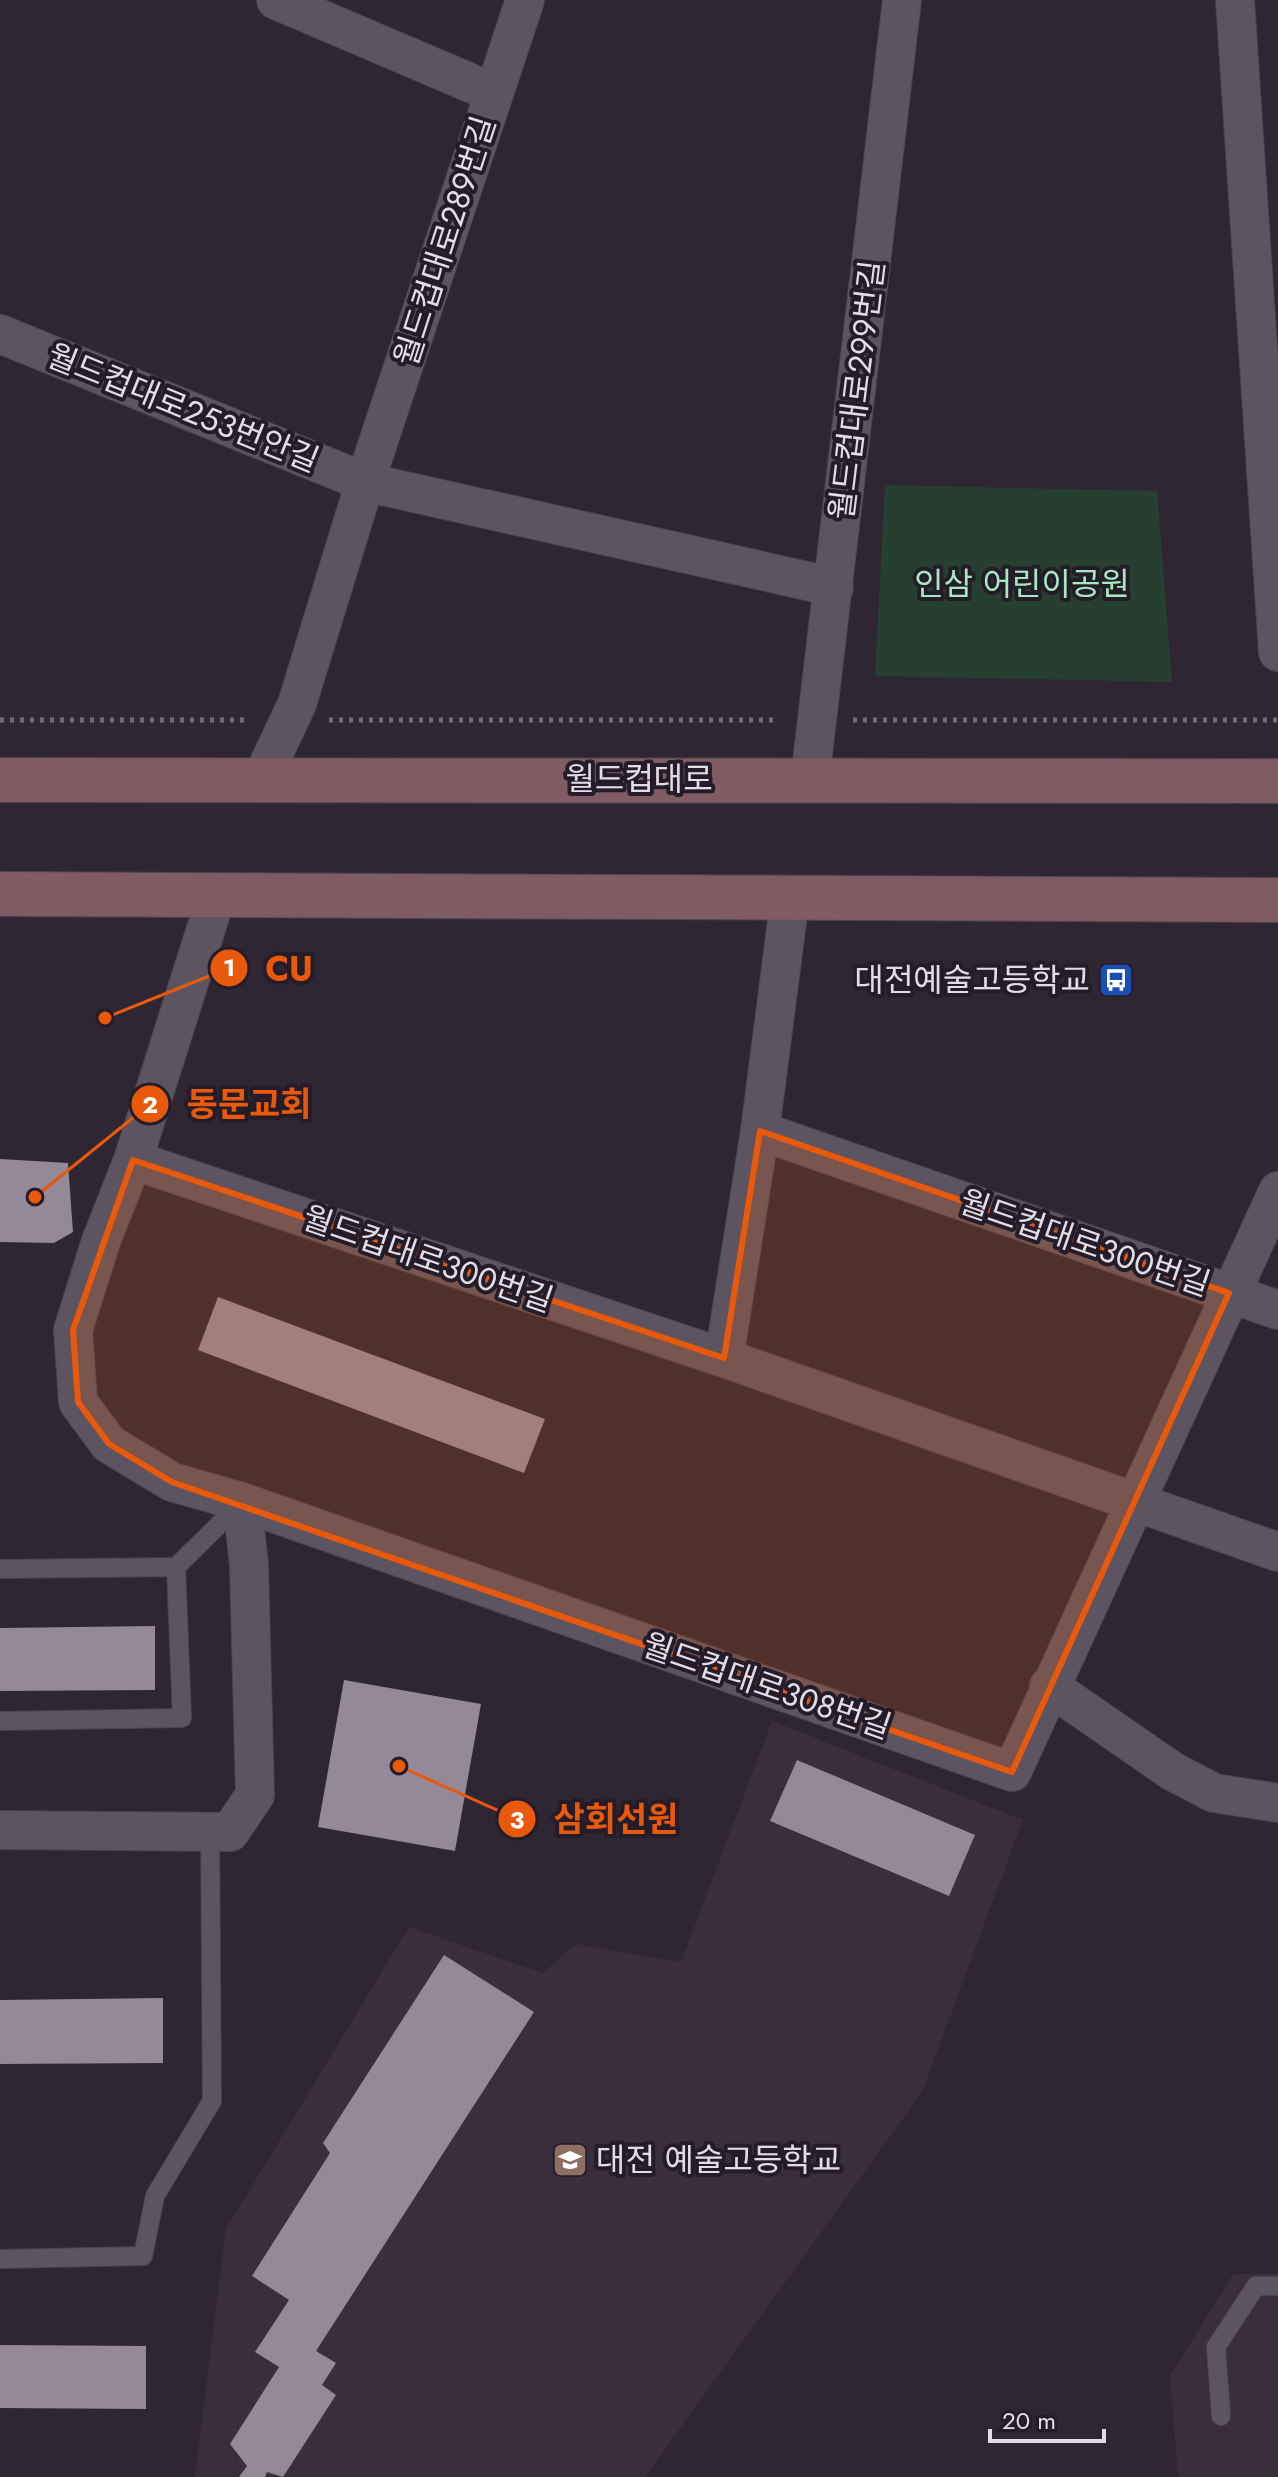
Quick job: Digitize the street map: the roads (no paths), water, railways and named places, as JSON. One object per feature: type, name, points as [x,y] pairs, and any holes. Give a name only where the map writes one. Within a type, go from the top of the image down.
[{"type":"street","points":[[276,0],[494,93]]},
{"type":"street","name":"월드컵대로289번길","points":[[262,778],[297,704],[365,482],[525,0]]},
{"type":"street","name":"월드컵대로299번길","points":[[810,779],[902,0]]},
{"type":"street","points":[[1235,0],[1278,652]]},
{"type":"street","name":"월드컵대로253번안길","points":[[0,334],[365,482]]},
{"type":"street","points":[[365,482],[834,587]]},
{"type":"street","name":"월드컵대로","points":[[0,780],[1278,781]]},
{"type":"street","points":[[0,894],[1278,900]]},
{"type":"street","points":[[0,1830],[230,1832],[255,1795],[249,1565],[242,1502],[172,1482],[109,1444],[78,1402],[73,1330],[101,1241],[133,1160],[217,894]]},
{"type":"street","points":[[724,1358],[760,1131],[790,898]]},
{"type":"street","name":"월드컵대로300번길","points":[[760,1131],[1229,1293]]},
{"type":"street","name":"월드컵대로300번길","points":[[133,1160],[724,1358],[1134,1502]]},
{"type":"street","name":"월드컵대로308번길","points":[[242,1502],[1012,1772],[1278,1191]]},
{"type":"street","points":[[1229,1293],[1278,1310]]},
{"type":"street","points":[[1134,1502],[1278,1552]]},
{"type":"street","points":[[1049,1686],[1172,1771],[1214,1793],[1278,1803]]},
{"type":"lane","points":[[0,1569],[176,1567],[242,1502]]},
{"type":"lane","points":[[0,1721],[182,1718],[176,1567]]},
{"type":"lane","points":[[0,2259],[143,2256],[155,2196],[212,2101],[210,1832]]},
{"type":"lane","points":[[1221,2416],[1216,2347],[1256,2286],[1278,2286]]},
{"type":"place","name":"대전예술고등학교","points":[[1116,980]]},
{"type":"place","name":"CU","points":[[105,1018]]},
{"type":"place","name":"동문교회","points":[[35,1197]]},
{"type":"place","name":"삼회선원","points":[[399,1766]]},
{"type":"place","name":"대전 예술고등학교","points":[[570,2160]]},
{"type":"park label","name":"인삼 어린이공원","points":[[1022,584]]}]
